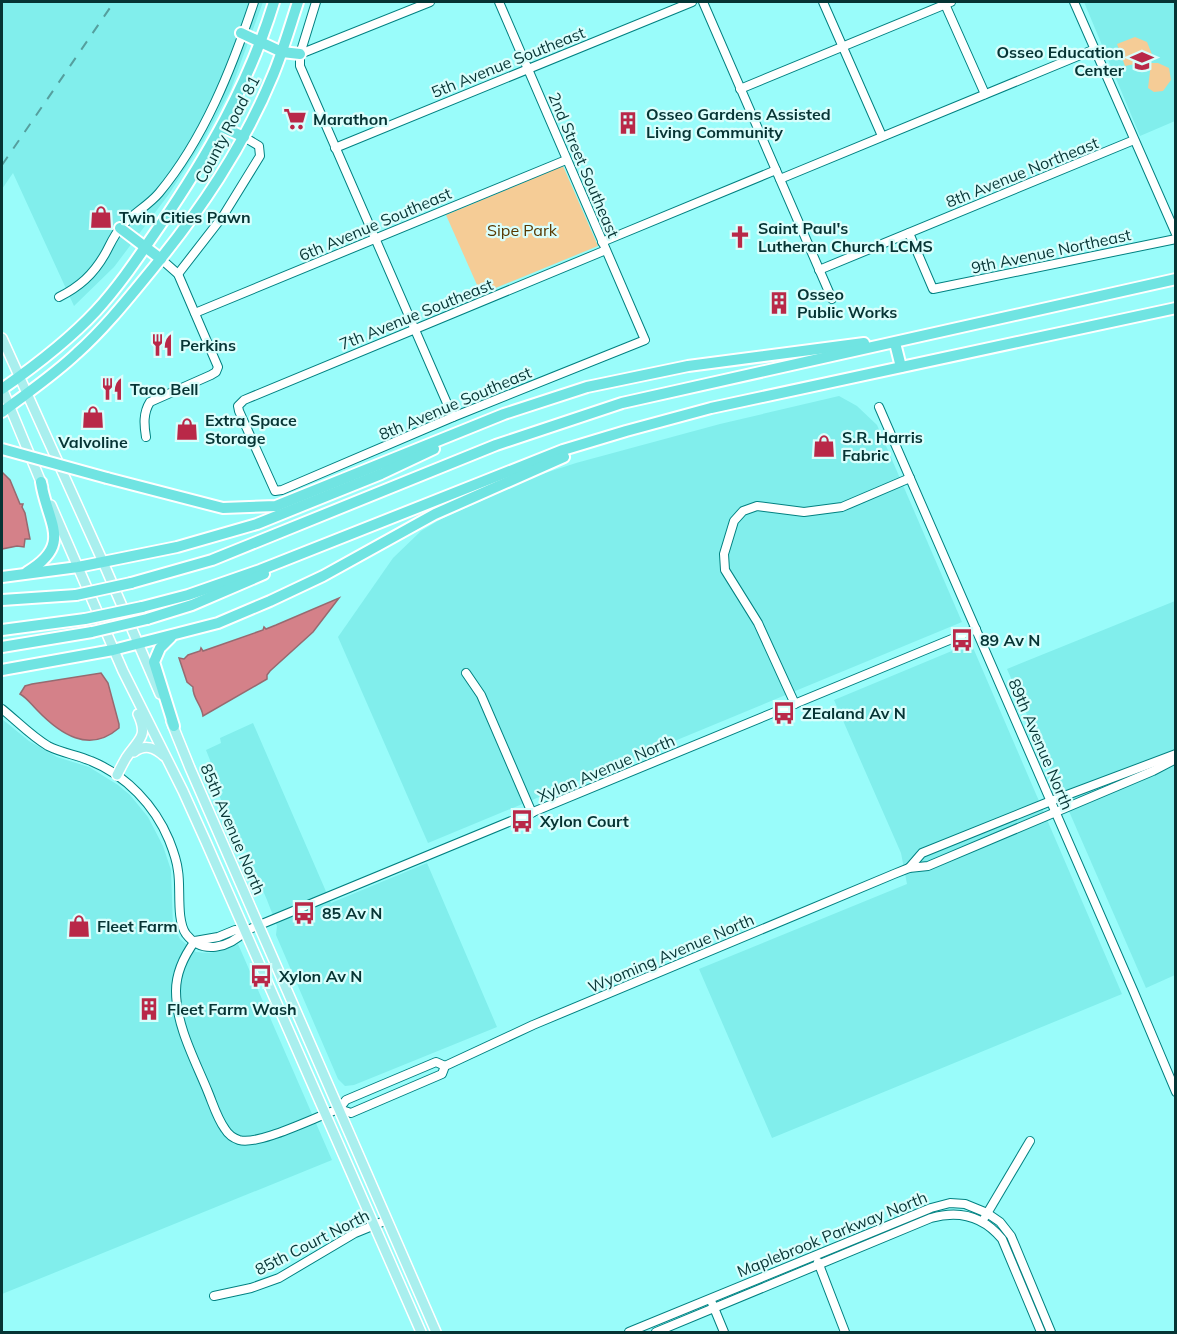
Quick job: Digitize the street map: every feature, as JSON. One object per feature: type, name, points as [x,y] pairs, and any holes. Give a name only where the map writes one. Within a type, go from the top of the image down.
[{"type":"highway","name":"County Road 81","points":[[2,389],[64,342],[96,311],[124,277],[201,164],[222,127],[261,42],[274,2]]},
{"type":"highway","name":"County Road 81","points":[[5,409],[28,394],[99,333],[161,259],[201,206],[244,137],[261,104],[298,2]]},
{"type":"highway","points":[[242,33],[282,51],[300,54]]},
{"type":"highway","points":[[222,127],[244,137]]},
{"type":"highway","points":[[120,228],[161,259]]},
{"type":"highway","points":[[2,600],[76,595],[131,583],[212,560],[496,445],[611,406],[1176,279]]},
{"type":"highway","points":[[2,630],[86,619],[188,595],[297,555],[563,450],[626,431],[711,408],[1176,308]]},
{"type":"highway","points":[[2,448],[223,508],[276,506],[504,414],[587,387],[688,366],[942,333]]},
{"type":"highway","points":[[895,343],[901,367]]},
{"type":"highway","points":[[2,577],[78,567],[177,547],[257,524],[408,461],[504,414]]},
{"type":"highway","points":[[2,670],[113,650],[218,623],[323,576],[435,514],[626,431]]},
{"type":"highway","points":[[23,574],[41,564],[50,553],[54,542],[55,529],[44,500],[41,482]]},
{"type":"highway","points":[[2,646],[92,632],[147,619],[192,605],[254,579],[297,555]]},
{"type":"highway","points":[[174,726],[154,662],[160,648],[175,634]]},
{"type":"main road","name":"85th Avenue North","points":[[2,338],[103,562],[258,926],[436,1332]]},
{"type":"main road","name":"85th Avenue North","points":[[2,389],[5,409],[41,482],[127,681],[183,791],[421,1332]]},
{"type":"main road","points":[[117,775],[140,740],[143,728],[132,702],[127,681]]},
{"type":"main road","points":[[127,757],[138,749],[150,747],[166,758]]},
{"type":"street","points":[[59,297],[87,280],[120,228],[158,195],[183,158],[209,114],[227,76],[254,2]]},
{"type":"street","points":[[316,2],[300,54],[300,66],[453,417]]},
{"type":"street","points":[[300,54],[430,2]]},
{"type":"street","name":"2nd Street Southeast","points":[[499,2],[645,340]]},
{"type":"street","name":"5th Avenue Southeast","points":[[335,148],[692,2]]},
{"type":"street","points":[[703,2],[832,299]]},
{"type":"street","points":[[823,2],[882,136]]},
{"type":"street","points":[[740,88],[947,2],[985,94]]},
{"type":"street","points":[[1074,2],[1176,234]]},
{"type":"street","points":[[780,179],[1095,49]]},
{"type":"street","points":[[178,274],[223,216],[260,156],[259,146],[244,137]]},
{"type":"street","name":"8th Avenue Northeast","points":[[819,270],[1134,140]]},
{"type":"street","name":"6th Avenue Southeast","points":[[195,313],[566,160]]},
{"type":"street","points":[[602,242],[776,170]]},
{"type":"street","name":"9th Avenue Northeast","points":[[909,233],[933,289],[1176,239]]},
{"type":"street","name":"7th Avenue Southeast","points":[[275,491],[239,411],[238,406],[244,400],[606,250]]},
{"type":"street","points":[[146,437],[144,423],[150,402],[211,375],[218,367],[178,274],[161,259]]},
{"type":"street","name":"8th Avenue Southeast","points":[[275,491],[645,340]]},
{"type":"street","name":"89th Avenue North","points":[[879,407],[1176,1092]]},
{"type":"street","points":[[795,704],[758,623],[725,570],[724,554],[734,521],[743,511],[757,506],[804,512],[842,507],[910,478]]},
{"type":"street","name":"Xylon Avenue North","points":[[195,941],[218,937],[235,930],[245,931],[258,926],[976,629]]},
{"type":"street","points":[[466,673],[481,695],[532,813]]},
{"type":"street","points":[[2,709],[48,746],[94,762],[117,775],[151,808],[169,840],[178,871],[182,924],[186,934],[195,941]]},
{"type":"street","name":"Wyoming Avenue North","points":[[909,867],[922,853],[1176,754]]},
{"type":"street","name":"Wyoming Avenue North","points":[[339,1109],[351,1113],[442,1074],[445,1066],[533,1025],[909,867],[928,866],[1153,771],[1176,759]]},
{"type":"street","name":"Wyoming Avenue North","points":[[195,941],[185,954],[177,981],[180,1020],[220,1122],[230,1135],[239,1140],[253,1141],[271,1136],[339,1109],[346,1100],[436,1062],[445,1066]]},
{"type":"street","points":[[1030,1141],[982,1221],[993,1228],[1002,1239],[1041,1332]]},
{"type":"street","name":"Maplebrook Parkway North","points":[[629,1332],[931,1208],[950,1203],[965,1204],[987,1213],[1000,1222],[1011,1236],[1052,1332]]},
{"type":"street","name":"Maplebrook Parkway North","points":[[656,1332],[943,1214],[970,1216],[982,1221]]},
{"type":"street","name":"85th Court North","points":[[214,1296],[251,1288],[279,1278],[355,1233],[387,1220]]},
{"type":"street","points":[[815,1255],[845,1332]]},
{"type":"street","points":[[710,1298],[724,1332]]},
{"type":"shaded area","points":[[2,2],[263,2],[231,89],[203,141],[169,194],[114,267],[74,306],[13,173],[2,189]]},
{"type":"shaded area","name":"Osseo Education Center","points":[[1084,2],[1175,2],[1175,121],[1140,136]]},
{"type":"shaded area","points":[[839,396],[857,406],[877,425],[962,622],[428,843],[338,637],[393,558],[421,531],[441,519],[539,475],[720,424]]},
{"type":"shaded area","points":[[2,472],[10,480],[20,504],[23,504],[30,539],[25,539],[24,547],[2,549]]},
{"type":"shaded area","points":[[339,598],[313,632],[270,671],[267,679],[203,716],[193,687],[187,682],[179,658],[184,659],[200,651],[201,648],[203,651],[263,630],[264,627],[266,629]]},
{"type":"shaded area","points":[[1175,601],[1175,975],[1146,988],[1007,669]]},
{"type":"shaded area","points":[[971,643],[1122,994],[772,1138],[699,969],[907,884],[901,853],[834,700]]},
{"type":"shaded area","points":[[101,673],[108,683],[119,728],[97,740],[75,738],[65,733],[55,727],[20,694],[25,686],[32,684]]},
{"type":"shaded area","points":[[2,719],[29,741],[57,757],[89,767],[118,785],[130,795],[148,817],[163,846],[171,870],[173,926],[180,939],[196,952],[209,953],[238,944],[332,1160],[2,1294]]},
{"type":"shaded area","points":[[253,723],[331,903],[427,863],[497,1027],[354,1085],[345,1086],[338,1079],[276,935],[277,926],[267,900],[219,795],[223,793],[206,750],[221,743],[220,738]]},
{"type":"green space","points":[[1135,37],[1147,42],[1153,57],[1151,61],[1125,66],[1117,44]]},
{"type":"green space","points":[[1151,63],[1158,63],[1169,68],[1171,80],[1163,91],[1154,92],[1148,88]]},
{"type":"green space","name":"Sipe Park","points":[[563,166],[598,246],[481,294],[446,215]]},
{"type":"railway","points":[[2,165],[114,2]]},
{"type":"place","name":"Osseo Education Center","points":[[1142,61]]},
{"type":"place","name":"Marathon","points":[[295,119]]},
{"type":"place","name":"Osseo Gardens Assisted Living Community","points":[[628,123]]},
{"type":"place","name":"Twin Cities Pawn","points":[[101,217]]},
{"type":"place","name":"Saint Paul's Lutheran Church LCMS","points":[[740,237]]},
{"type":"place","name":"Osseo Public Works","points":[[779,303]]},
{"type":"place","name":"Perkins","points":[[162,345]]},
{"type":"place","name":"Taco Bell","points":[[112,389]]},
{"type":"place","name":"Valvoline","points":[[93,417]]},
{"type":"place","name":"Extra Space Storage","points":[[187,429]]},
{"type":"place","name":"S.R. Harris Fabric","points":[[824,446]]},
{"type":"place","name":"89 Av N","points":[[962,640]]},
{"type":"place","name":"ZEaland Av N","points":[[784,713]]},
{"type":"place","name":"Xylon Court","points":[[522,821]]},
{"type":"place","name":"85 Av N","points":[[304,913]]},
{"type":"place","name":"Fleet Farm","points":[[79,926]]},
{"type":"place","name":"Xylon Av N","points":[[261,976]]},
{"type":"place","name":"Fleet Farm Wash","points":[[149,1009]]}]
